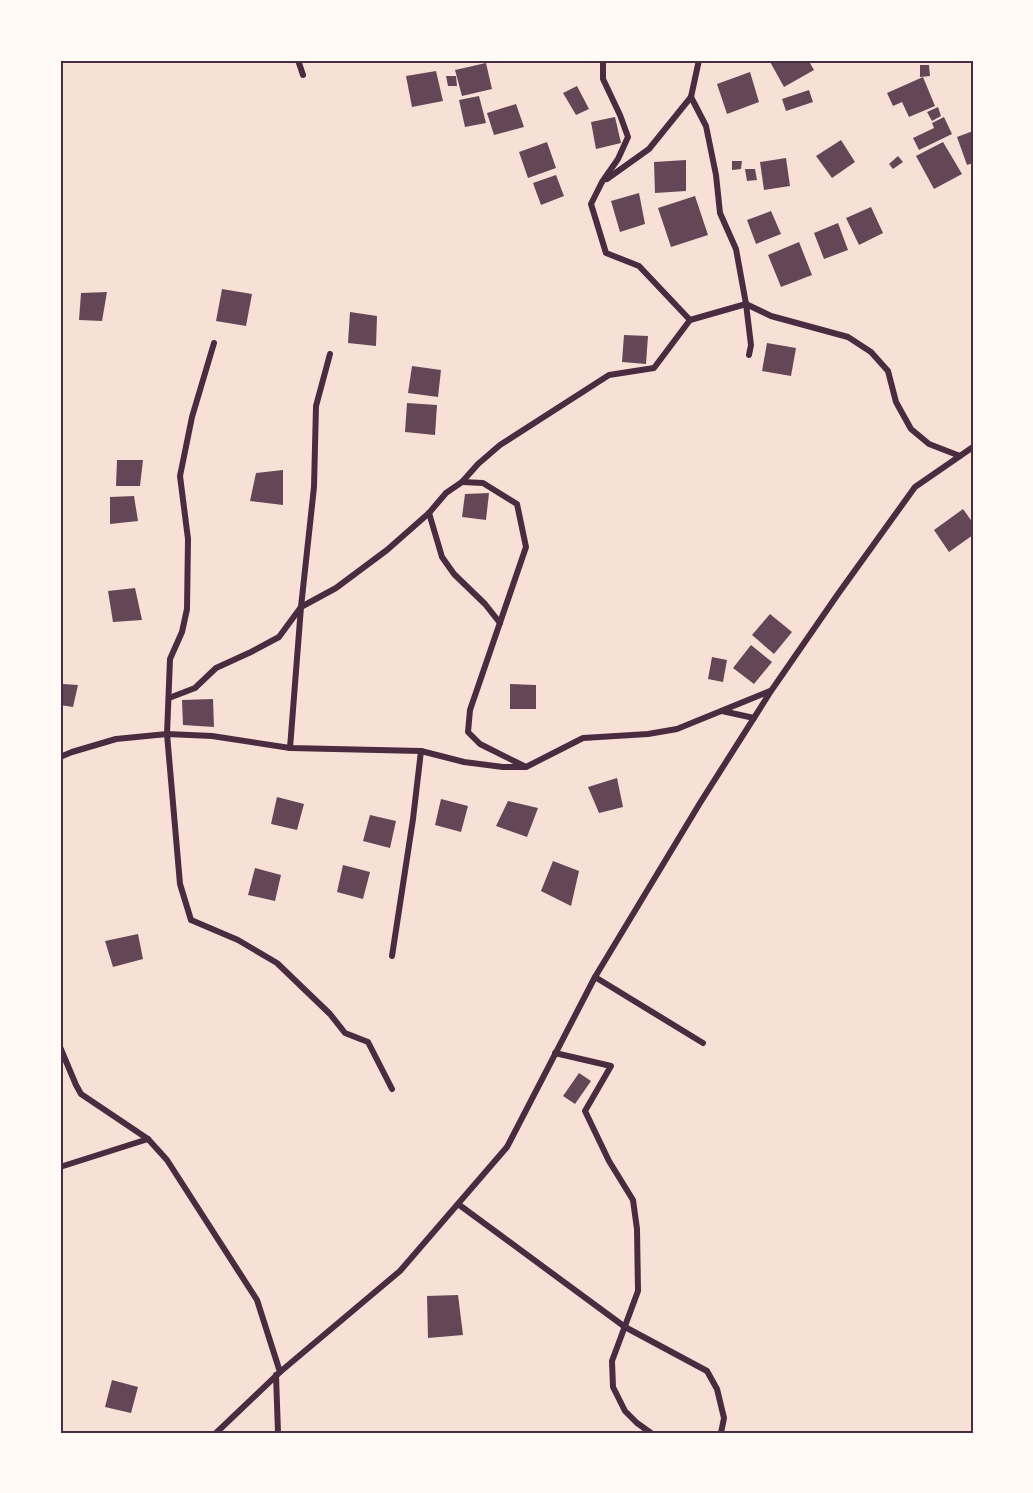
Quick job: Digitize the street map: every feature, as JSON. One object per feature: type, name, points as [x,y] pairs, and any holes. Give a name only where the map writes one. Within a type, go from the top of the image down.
[{"type":"street","points":[[298,60],[303,75]]},
{"type":"street","points":[[603,60],[603,79],[628,137],[618,159],[602,182],[591,204],[606,253],[639,267],[690,320]]},
{"type":"street","points":[[602,182],[650,149],[691,97],[699,60]]},
{"type":"street","points":[[691,97],[706,126],[716,175],[720,213],[736,249],[746,304],[751,345],[749,355]]},
{"type":"street","points":[[169,698],[195,688],[216,668],[279,637],[301,608],[336,588],[387,550],[500,445],[609,375],[654,368],[690,320],[746,304],[771,316],[848,337],[871,352],[888,371],[896,402],[911,429],[929,444],[960,456]]},
{"type":"street","points":[[214,343],[192,417],[180,476],[188,539],[187,609],[182,632],[170,659],[168,734],[180,884],[191,921],[238,940],[277,963],[330,1014],[345,1033],[368,1042],[392,1089]]},
{"type":"street","points":[[290,748],[301,608],[314,488],[316,406],[330,354]]},
{"type":"street","points":[[216,1433],[278,1374],[400,1271],[507,1147],[595,977],[693,813],[771,690],[915,487],[973,447]]},
{"type":"street","points":[[462,482],[483,483],[517,504],[524,528],[526,547],[470,710],[468,732],[480,744],[526,767]]},
{"type":"street","points":[[429,513],[442,558],[500,623]]},
{"type":"street","points":[[60,757],[116,739],[168,734],[212,736],[290,748],[422,751],[474,763],[526,767],[583,738],[648,734],[677,729],[771,690]]},
{"type":"street","points":[[721,711],[754,718]]},
{"type":"street","points":[[392,956],[422,751]]},
{"type":"street","points":[[595,977],[703,1043]]},
{"type":"street","points":[[60,1047],[75,1085],[81,1094],[148,1139],[167,1160],[257,1300],[278,1374],[278,1433]]},
{"type":"street","points":[[555,1053],[611,1066],[585,1111],[609,1161],[633,1200],[637,1229],[638,1291],[612,1361],[613,1387],[625,1411],[651,1433]]},
{"type":"street","points":[[60,1167],[148,1139]]},
{"type":"street","points":[[458,1204],[625,1327],[707,1371],[717,1389],[724,1418],[721,1433]]},
{"type":"building","points":[[769,60],[815,60],[810,63],[814,70],[784,87]]},
{"type":"building","points":[[486,63],[492,89],[462,96],[455,70]]},
{"type":"building","points":[[920,65],[929,65],[930,76],[920,77]]},
{"type":"building","points":[[436,71],[443,101],[412,107],[406,76]]},
{"type":"building","points":[[750,72],[759,102],[727,114],[717,84]]},
{"type":"building","points":[[446,76],[456,76],[457,86],[448,86]]},
{"type":"building","points":[[923,77],[935,106],[909,117],[902,102],[893,106],[887,93]]},
{"type":"building","points":[[577,86],[589,109],[576,115],[563,93]]},
{"type":"building","points":[[809,90],[813,102],[786,111],[782,99]]},
{"type":"building","points":[[479,96],[486,123],[465,127],[459,100]]},
{"type":"building","points":[[516,104],[524,127],[494,135],[487,113]]},
{"type":"building","points":[[938,107],[941,116],[932,121],[927,112]]},
{"type":"building","points":[[615,117],[621,143],[596,149],[591,122]]},
{"type":"building","points":[[944,117],[952,134],[919,150],[913,138],[934,128],[932,123]]},
{"type":"building","points":[[973,131],[973,163],[967,165],[957,137]]},
{"type":"building","points":[[841,140],[855,162],[832,178],[816,156]]},
{"type":"building","points":[[547,142],[556,168],[528,178],[519,152]]},
{"type":"building","points":[[943,142],[962,174],[934,189],[916,156]]},
{"type":"building","points":[[898,156],[903,162],[893,169],[889,164]]},
{"type":"building","points":[[786,158],[790,186],[764,190],[760,162]]},
{"type":"building","points":[[686,160],[686,191],[655,193],[654,162]]},
{"type":"building","points":[[732,161],[742,161],[741,169],[732,170]]},
{"type":"building","points":[[745,169],[755,169],[757,180],[747,181]]},
{"type":"building","points":[[556,175],[564,196],[541,205],[533,183]]},
{"type":"building","points":[[639,193],[645,224],[620,232],[611,201]]},
{"type":"building","points":[[695,196],[708,235],[671,247],[658,208]]},
{"type":"building","points":[[871,207],[883,233],[859,245],[846,218]]},
{"type":"building","points":[[771,211],[781,234],[756,244],[747,220]]},
{"type":"building","points":[[838,223],[848,250],[824,259],[814,233]]},
{"type":"building","points":[[799,242],[812,275],[781,287],[768,255]]},
{"type":"building","points":[[222,289],[252,294],[246,326],[216,321]]},
{"type":"building","points":[[107,292],[102,321],[79,320],[81,293]]},
{"type":"building","points":[[350,312],[377,316],[376,346],[348,343]]},
{"type":"building","points":[[624,335],[648,336],[646,364],[622,362]]},
{"type":"building","points":[[767,343],[796,348],[791,376],[762,371]]},
{"type":"building","points":[[412,366],[441,370],[438,397],[408,393]]},
{"type":"building","points":[[407,403],[437,405],[435,435],[405,432]]},
{"type":"building","points":[[117,460],[143,460],[140,486],[116,486]]},
{"type":"building","points":[[283,470],[283,505],[250,501],[256,473]]},
{"type":"building","points":[[489,493],[486,520],[462,517],[465,494]]},
{"type":"building","points":[[134,496],[138,521],[110,524],[110,497]]},
{"type":"building","points":[[963,509],[973,523],[973,535],[949,552],[934,530]]},
{"type":"building","points":[[135,588],[142,620],[113,622],[108,591]]},
{"type":"building","points":[[770,614],[792,632],[774,654],[752,635]]},
{"type":"building","points":[[751,645],[772,662],[754,684],[733,668]]},
{"type":"building","points":[[712,657],[727,660],[723,682],[708,679]]},
{"type":"building","points":[[63,684],[78,685],[73,707],[60,705]]},
{"type":"building","points":[[510,684],[536,685],[536,709],[510,709]]},
{"type":"building","points":[[213,699],[214,727],[183,725],[182,700]]},
{"type":"building","points":[[617,778],[623,807],[599,813],[588,787]]},
{"type":"building","points":[[277,797],[304,804],[297,830],[271,824]]},
{"type":"building","points":[[441,799],[468,806],[461,832],[435,825]]},
{"type":"building","points":[[508,801],[538,808],[527,837],[496,826]]},
{"type":"building","points":[[370,815],[396,821],[390,848],[363,841]]},
{"type":"building","points":[[553,861],[579,871],[571,906],[541,891]]},
{"type":"building","points":[[343,865],[370,872],[363,899],[337,892]]},
{"type":"building","points":[[255,868],[281,875],[275,901],[248,895]]},
{"type":"building","points":[[138,934],[143,959],[113,967],[105,941]]},
{"type":"building","points":[[579,1073],[591,1081],[575,1104],[563,1096]]},
{"type":"building","points":[[458,1295],[463,1335],[428,1338],[427,1296]]},
{"type":"building","points":[[112,1380],[138,1387],[131,1413],[105,1407]]}]
